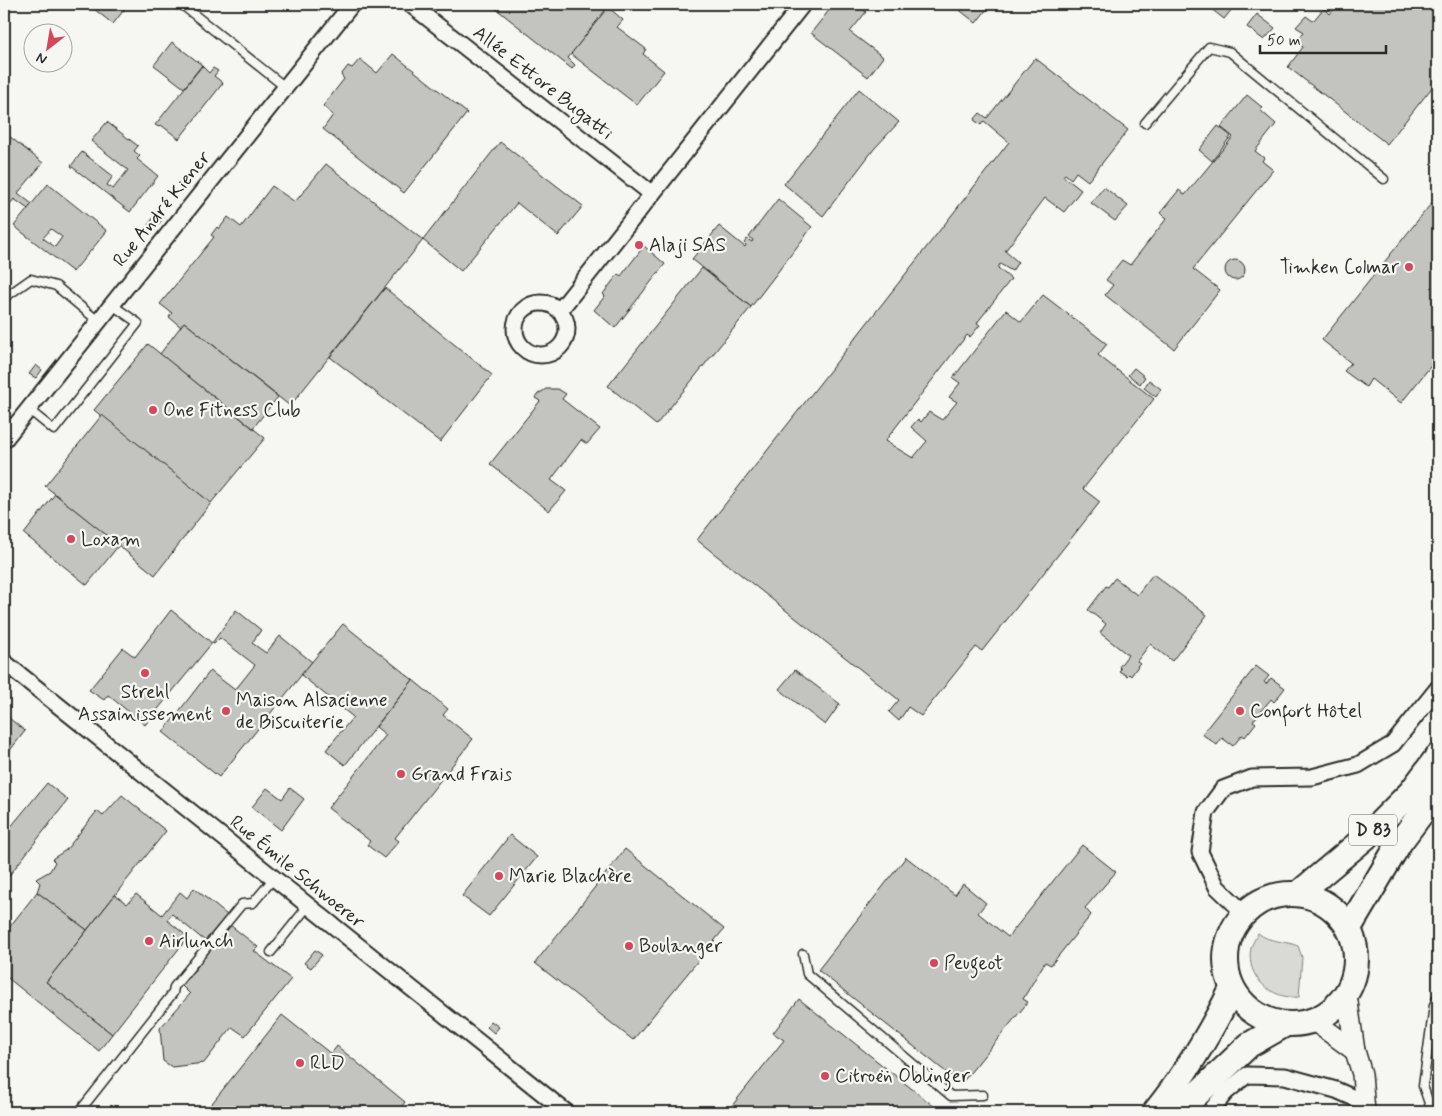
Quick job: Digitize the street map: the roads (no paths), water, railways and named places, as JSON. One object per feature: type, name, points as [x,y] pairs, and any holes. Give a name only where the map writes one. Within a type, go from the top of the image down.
[{"type":"main road","name":"D 83","points":[[1298,894],[1366,837],[1410,792],[1438,756]]},
{"type":"main road","name":"D 83","points":[[1349,928],[1400,842],[1438,791]]},
{"type":"main road","points":[[1298,894],[1314,898],[1328,905],[1340,915],[1349,928],[1356,948],[1357,962],[1354,977],[1346,995],[1330,1012],[1314,1021],[1284,1025],[1269,1021],[1255,1014],[1243,1004],[1232,989],[1226,965],[1226,949],[1231,934],[1244,913],[1269,898],[1298,894]]},
{"type":"main road","points":[[1155,1112],[1175,1087],[1209,1034],[1232,989]]},
{"type":"main road","points":[[1182,1112],[1192,1099],[1249,1044],[1284,1025]]},
{"type":"street","name":"Rue André Kiener","points":[[4,440],[352,4]]},
{"type":"street","name":"Allée Ettore Bugatti","points":[[410,4],[652,194]]},
{"type":"street","points":[[560,310],[803,4]]},
{"type":"street","name":"Rue Émile Schwoerer","points":[[4,662],[566,1112]]},
{"type":"street","points":[[1244,913],[1217,887],[1200,852],[1206,812],[1223,789],[1252,778],[1312,777],[1358,765],[1393,744],[1438,688]]},
{"type":"street","points":[[1346,995],[1355,1051],[1362,1074],[1364,1107]]},
{"type":"street","points":[[1314,1021],[1355,1051]]},
{"type":"street","points":[[1210,1112],[1225,1093],[1248,1076],[1285,1076],[1336,1090],[1364,1107]]},
{"type":"lane","points":[[181,4],[285,87]]},
{"type":"lane","points":[[1145,123],[1209,47],[1230,52],[1384,179]]},
{"type":"lane","points":[[4,298],[31,280],[56,286],[98,321]]},
{"type":"lane","points":[[28,409],[54,430],[138,323],[111,304]]},
{"type":"lane","points":[[80,1112],[173,993],[174,987],[242,904],[253,903],[274,878]]},
{"type":"lane","points":[[271,952],[308,906]]},
{"type":"lane","points":[[803,954],[807,974],[951,1096],[983,1095]]},
{"type":"lane","points":[[1432,1112],[1423,1086],[1434,1005],[1438,996]]},
{"type":"place","name":"Alaji SAS","points":[[639,245]]},
{"type":"place","name":"Timken Colmar","points":[[1409,267]]},
{"type":"place","name":"One Fitness Club","points":[[153,410]]},
{"type":"place","name":"Loxam","points":[[71,539]]},
{"type":"place","name":"Strehl Assainissement","points":[[145,673]]},
{"type":"place","name":"Maison Alsacienne de Biscuiterie","points":[[226,711]]},
{"type":"place","name":"Confort Hôtel","points":[[1240,711]]},
{"type":"place","name":"Grand Frais","points":[[401,774]]},
{"type":"place","name":"Marie Blachère","points":[[499,876]]},
{"type":"place","name":"Airlunch","points":[[149,941]]},
{"type":"place","name":"Boulanger","points":[[629,946]]},
{"type":"place","name":"Peugeot","points":[[934,963]]},
{"type":"place","name":"RLD","points":[[300,1063]]},
{"type":"place","name":"Citroën Oblinger","points":[[825,1076]]}]
